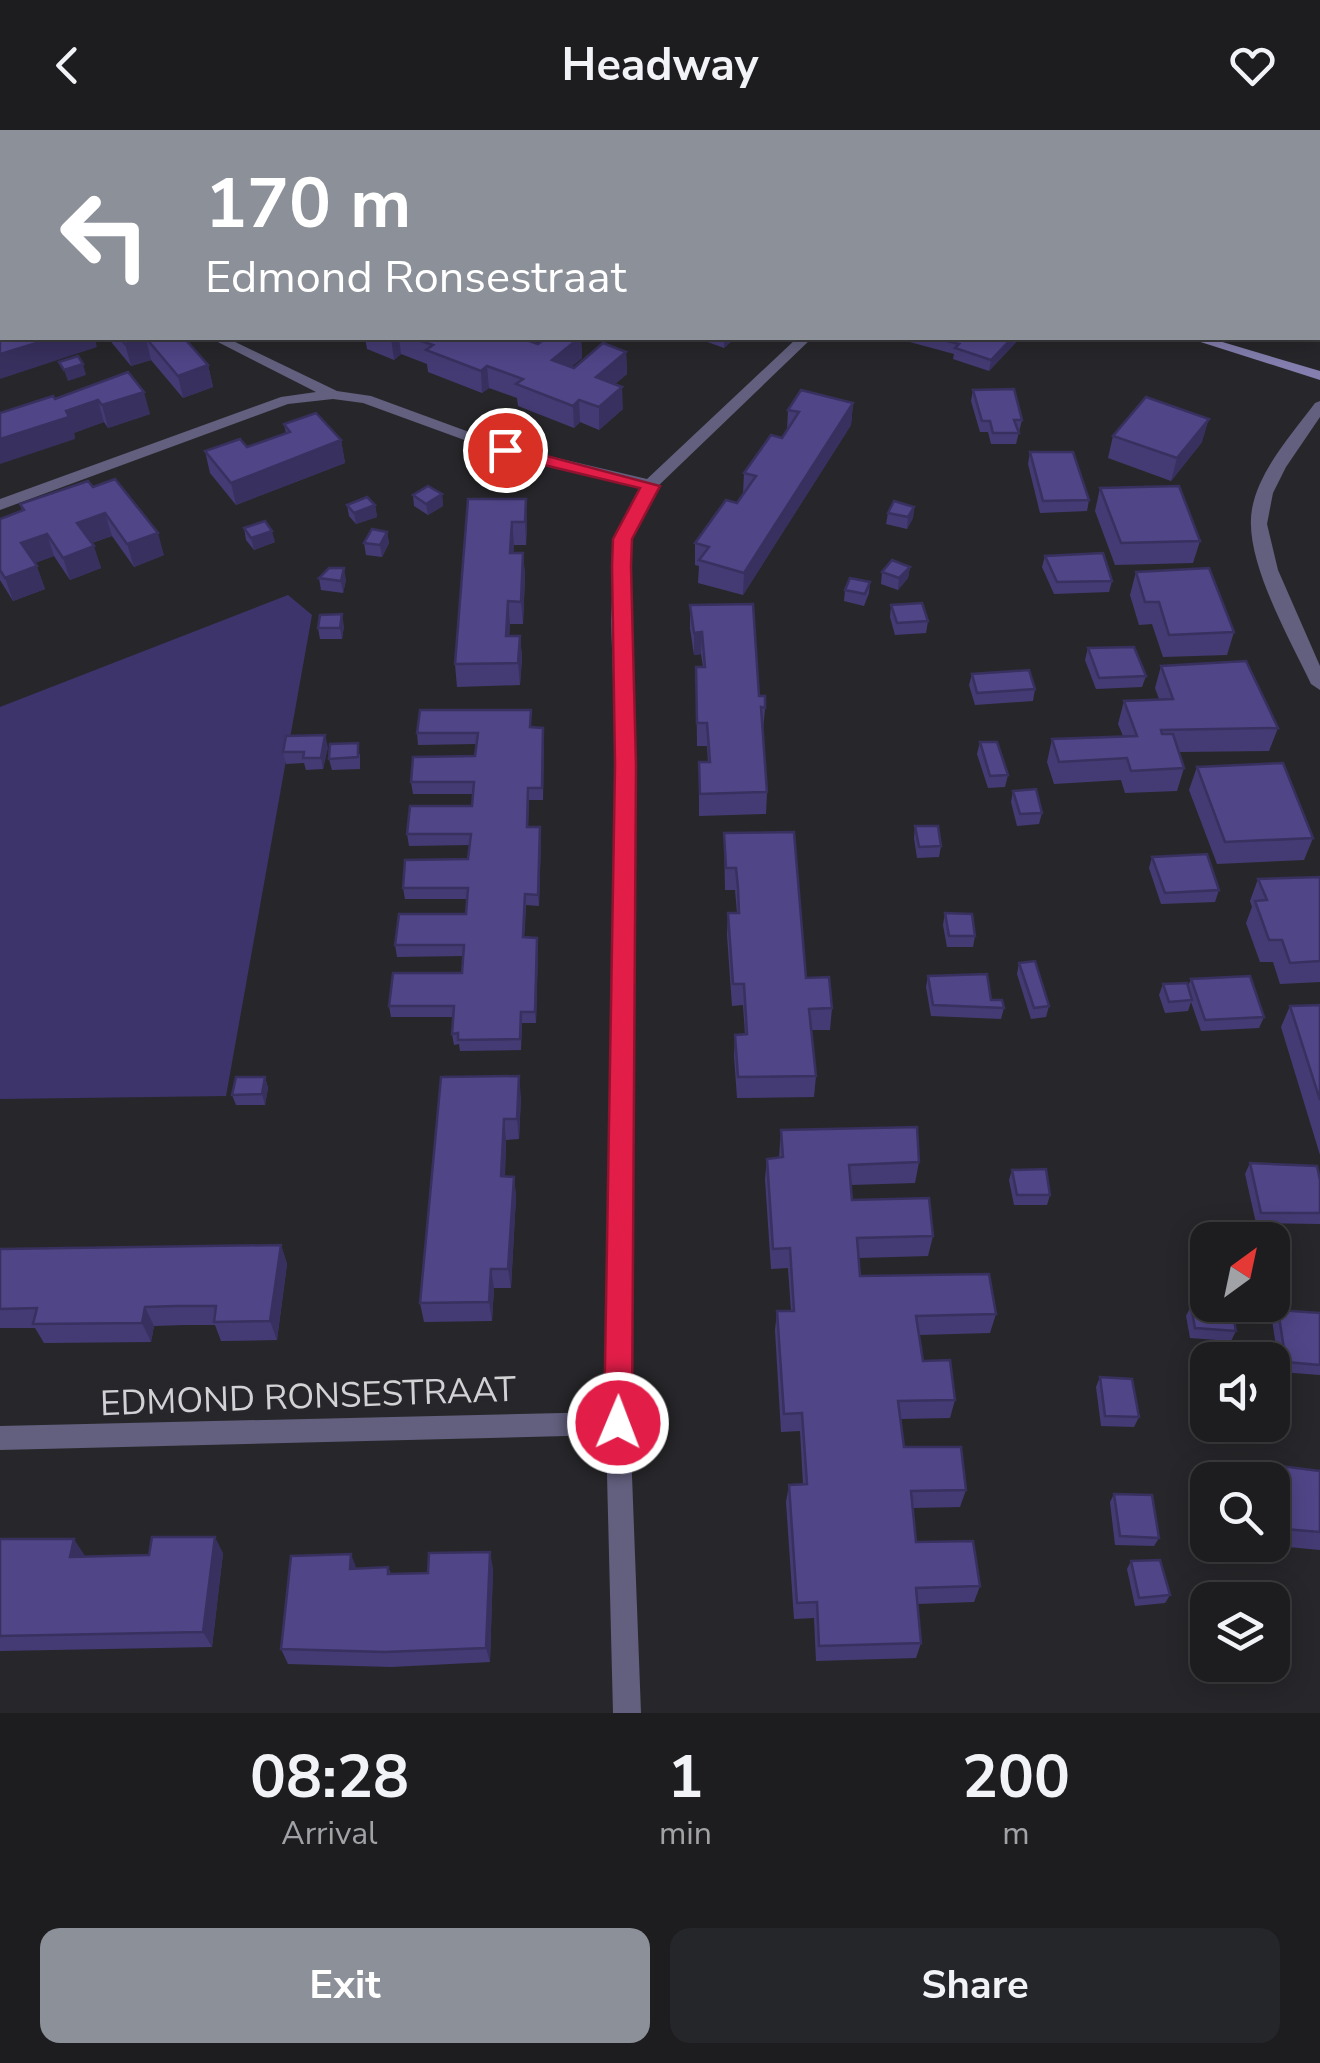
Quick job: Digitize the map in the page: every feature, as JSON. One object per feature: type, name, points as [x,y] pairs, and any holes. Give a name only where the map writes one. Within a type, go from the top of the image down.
[{"type":"street","points":[[221,340],[334,394]]},
{"type":"street","points":[[627,1713],[618,1423],[626,765],[623,539],[650,486],[803,340]]},
{"type":"street","points":[[1202,340],[1320,376]]},
{"type":"street","points":[[0,505],[286,400],[334,394],[366,399],[505,450],[650,486]]},
{"type":"street","points":[[1320,406],[1280,462],[1258,511],[1274,586],[1320,684]]},
{"type":"street","name":"EDMOND RONSESTRAAT","points":[[0,1438],[618,1423]]},
{"type":"shaded area","points":[[288,595],[312,615],[226,1096],[0,1099],[0,707]]},
{"type":"building","points":[[0,340],[46,340],[0,354]]},
{"type":"building","points":[[148,340],[186,340],[208,365],[178,376]]},
{"type":"building","points":[[418,340],[527,340],[538,344],[543,340],[577,340],[552,360],[574,368],[603,343],[626,352],[596,377],[622,387],[599,407],[579,400],[573,406],[516,384],[523,379],[487,366],[481,371],[426,350],[433,345]]},
{"type":"building","points":[[943,340],[1010,340],[991,360],[955,348],[959,344]]},
{"type":"building","points":[[78,356],[83,364],[64,370],[59,362]]},
{"type":"building","points":[[128,372],[144,392],[102,405],[98,400],[66,411],[69,417],[0,439],[0,413],[53,396],[55,399]]},
{"type":"building","points":[[1014,389],[1022,420],[1014,420],[1019,433],[993,433],[990,421],[982,421],[973,390]]},
{"type":"building","points":[[801,390],[853,403],[744,573],[699,560],[709,547],[695,543],[726,500],[737,503],[756,476],[744,473],[771,435],[782,438],[799,412],[788,410]]},
{"type":"building","points":[[1146,397],[1209,419],[1177,458],[1113,436]]},
{"type":"building","points":[[316,413],[341,440],[231,483],[205,451],[240,439],[247,447],[290,432],[284,424]]},
{"type":"building","points":[[1030,452],[1073,452],[1089,500],[1043,501]]},
{"type":"building","points":[[115,479],[158,533],[127,544],[105,513],[77,523],[94,546],[63,558],[47,534],[21,543],[37,566],[5,578],[0,570],[0,519],[24,510],[20,504],[88,481],[93,487]]},
{"type":"building","points":[[428,486],[442,494],[426,504],[413,495]]},
{"type":"building","points":[[1179,486],[1200,541],[1121,543],[1100,488]]},
{"type":"building","points":[[367,497],[375,505],[354,513],[347,505]]},
{"type":"building","points":[[468,499],[526,499],[525,522],[512,522],[510,553],[523,553],[521,602],[508,601],[506,636],[520,636],[518,663],[455,664]]},
{"type":"building","points":[[894,501],[914,507],[908,517],[888,513]]},
{"type":"building","points":[[265,521],[272,531],[251,538],[244,528]]},
{"type":"building","points":[[372,529],[387,532],[380,545],[364,543]]},
{"type":"building","points":[[1103,553],[1112,581],[1057,582],[1045,556]]},
{"type":"building","points":[[892,560],[910,567],[899,578],[882,572]]},
{"type":"building","points":[[329,568],[344,568],[341,581],[319,578]]},
{"type":"building","points":[[1209,568],[1234,632],[1169,635],[1159,602],[1145,602],[1136,572]]},
{"type":"building","points":[[850,578],[870,582],[865,594],[845,590]]},
{"type":"building","points":[[922,603],[928,621],[897,623],[891,605]]},
{"type":"building","points":[[753,604],[759,696],[765,696],[765,708],[761,707],[767,792],[700,794],[699,762],[710,762],[707,723],[697,723],[696,667],[705,667],[702,632],[694,633],[690,605]]},
{"type":"building","points":[[342,614],[340,628],[318,628],[320,615]]},
{"type":"building","points":[[1134,647],[1146,676],[1099,678],[1088,648]]},
{"type":"building","points":[[1246,661],[1278,728],[1161,730],[1162,734],[1173,734],[1184,768],[1131,771],[1127,758],[1059,762],[1052,739],[1137,736],[1124,701],[1173,699],[1161,666]]},
{"type":"building","points":[[1029,670],[1035,689],[977,693],[972,674]]},
{"type":"building","points":[[420,710],[531,710],[530,727],[543,728],[542,788],[528,788],[527,827],[540,827],[538,895],[525,894],[523,937],[537,938],[535,1012],[521,1012],[520,1039],[458,1040],[458,1033],[452,1034],[454,1006],[389,1006],[393,973],[462,973],[464,945],[395,945],[399,914],[466,914],[468,888],[403,888],[405,860],[468,859],[471,834],[407,834],[410,806],[472,806],[474,782],[411,782],[413,757],[475,756],[478,733],[417,733]]},
{"type":"building","points":[[325,735],[321,758],[303,758],[304,752],[283,752],[286,736]]},
{"type":"building","points":[[980,742],[997,742],[1008,775],[990,776]]},
{"type":"building","points":[[358,743],[358,757],[329,759],[330,744]]},
{"type":"building","points":[[1283,763],[1313,838],[1225,842],[1197,767]]},
{"type":"building","points":[[1036,789],[1042,813],[1020,814],[1013,791]]},
{"type":"building","points":[[915,826],[938,826],[941,846],[919,847]]},
{"type":"building","points":[[794,832],[806,978],[829,977],[832,1008],[809,1009],[816,1076],[738,1077],[735,1035],[747,1034],[744,984],[733,984],[728,913],[739,913],[738,888],[736,868],[726,868],[724,833]]},
{"type":"building","points":[[1207,854],[1219,890],[1165,893],[1152,857]]},
{"type":"building","points":[[1320,877],[1320,961],[1290,963],[1282,940],[1269,940],[1255,901],[1267,900],[1258,879]]},
{"type":"building","points":[[945,913],[972,914],[975,936],[949,936]]},
{"type":"building","points":[[1035,961],[1049,1006],[1034,1008],[1019,963]]},
{"type":"building","points":[[987,974],[991,1000],[1002,1000],[1004,1008],[933,1005],[928,976]]},
{"type":"building","points":[[1250,976],[1264,1017],[1205,1020],[1191,979]]},
{"type":"building","points":[[1187,983],[1192,1000],[1169,1002],[1163,984]]},
{"type":"building","points":[[1320,1005],[1320,1100],[1290,1006]]},
{"type":"building","points":[[519,1076],[517,1119],[504,1119],[501,1176],[514,1177],[508,1269],[491,1269],[489,1302],[420,1303],[441,1077]]},
{"type":"building","points":[[236,1077],[265,1077],[262,1094],[232,1095]]},
{"type":"building","points":[[917,1127],[919,1162],[849,1165],[852,1200],[929,1198],[933,1236],[857,1238],[860,1276],[989,1274],[996,1314],[916,1316],[923,1361],[950,1360],[955,1400],[898,1401],[904,1447],[961,1447],[966,1490],[911,1491],[916,1542],[973,1541],[980,1586],[916,1588],[921,1643],[819,1646],[817,1602],[797,1603],[789,1485],[807,1484],[802,1413],[784,1414],[777,1311],[794,1311],[790,1248],[773,1249],[767,1159],[783,1157],[781,1130]]},
{"type":"building","points":[[1250,1163],[1317,1166],[1320,1213],[1261,1213]]},
{"type":"building","points":[[1046,1169],[1050,1195],[1017,1195],[1012,1170]]},
{"type":"building","points":[[281,1245],[270,1321],[214,1322],[216,1306],[176,1306],[145,1307],[142,1323],[33,1324],[37,1308],[0,1309],[0,1249]]},
{"type":"building","points":[[1290,1311],[1320,1313],[1320,1365],[1290,1362],[1290,1342],[1283,1342],[1280,1322],[1290,1322]]},
{"type":"building","points":[[1194,1322],[1234,1322],[1236,1331],[1195,1328]]},
{"type":"building","points":[[1100,1377],[1132,1379],[1139,1417],[1105,1416]]},
{"type":"building","points":[[1290,1467],[1320,1471],[1320,1532],[1290,1529]]},
{"type":"building","points":[[1114,1494],[1152,1495],[1159,1538],[1120,1536]]},
{"type":"building","points":[[152,1537],[215,1537],[203,1632],[0,1636],[0,1539],[74,1539],[70,1557],[149,1555]]},
{"type":"building","points":[[490,1552],[486,1648],[385,1652],[281,1649],[291,1556],[351,1554],[350,1569],[388,1567],[388,1574],[428,1573],[429,1553]]},
{"type":"building","points":[[1160,1560],[1170,1595],[1139,1598],[1131,1561]]},
{"type":"route","points":[[505,450],[650,486],[623,539],[620,620],[626,765],[618,1423]]}]
